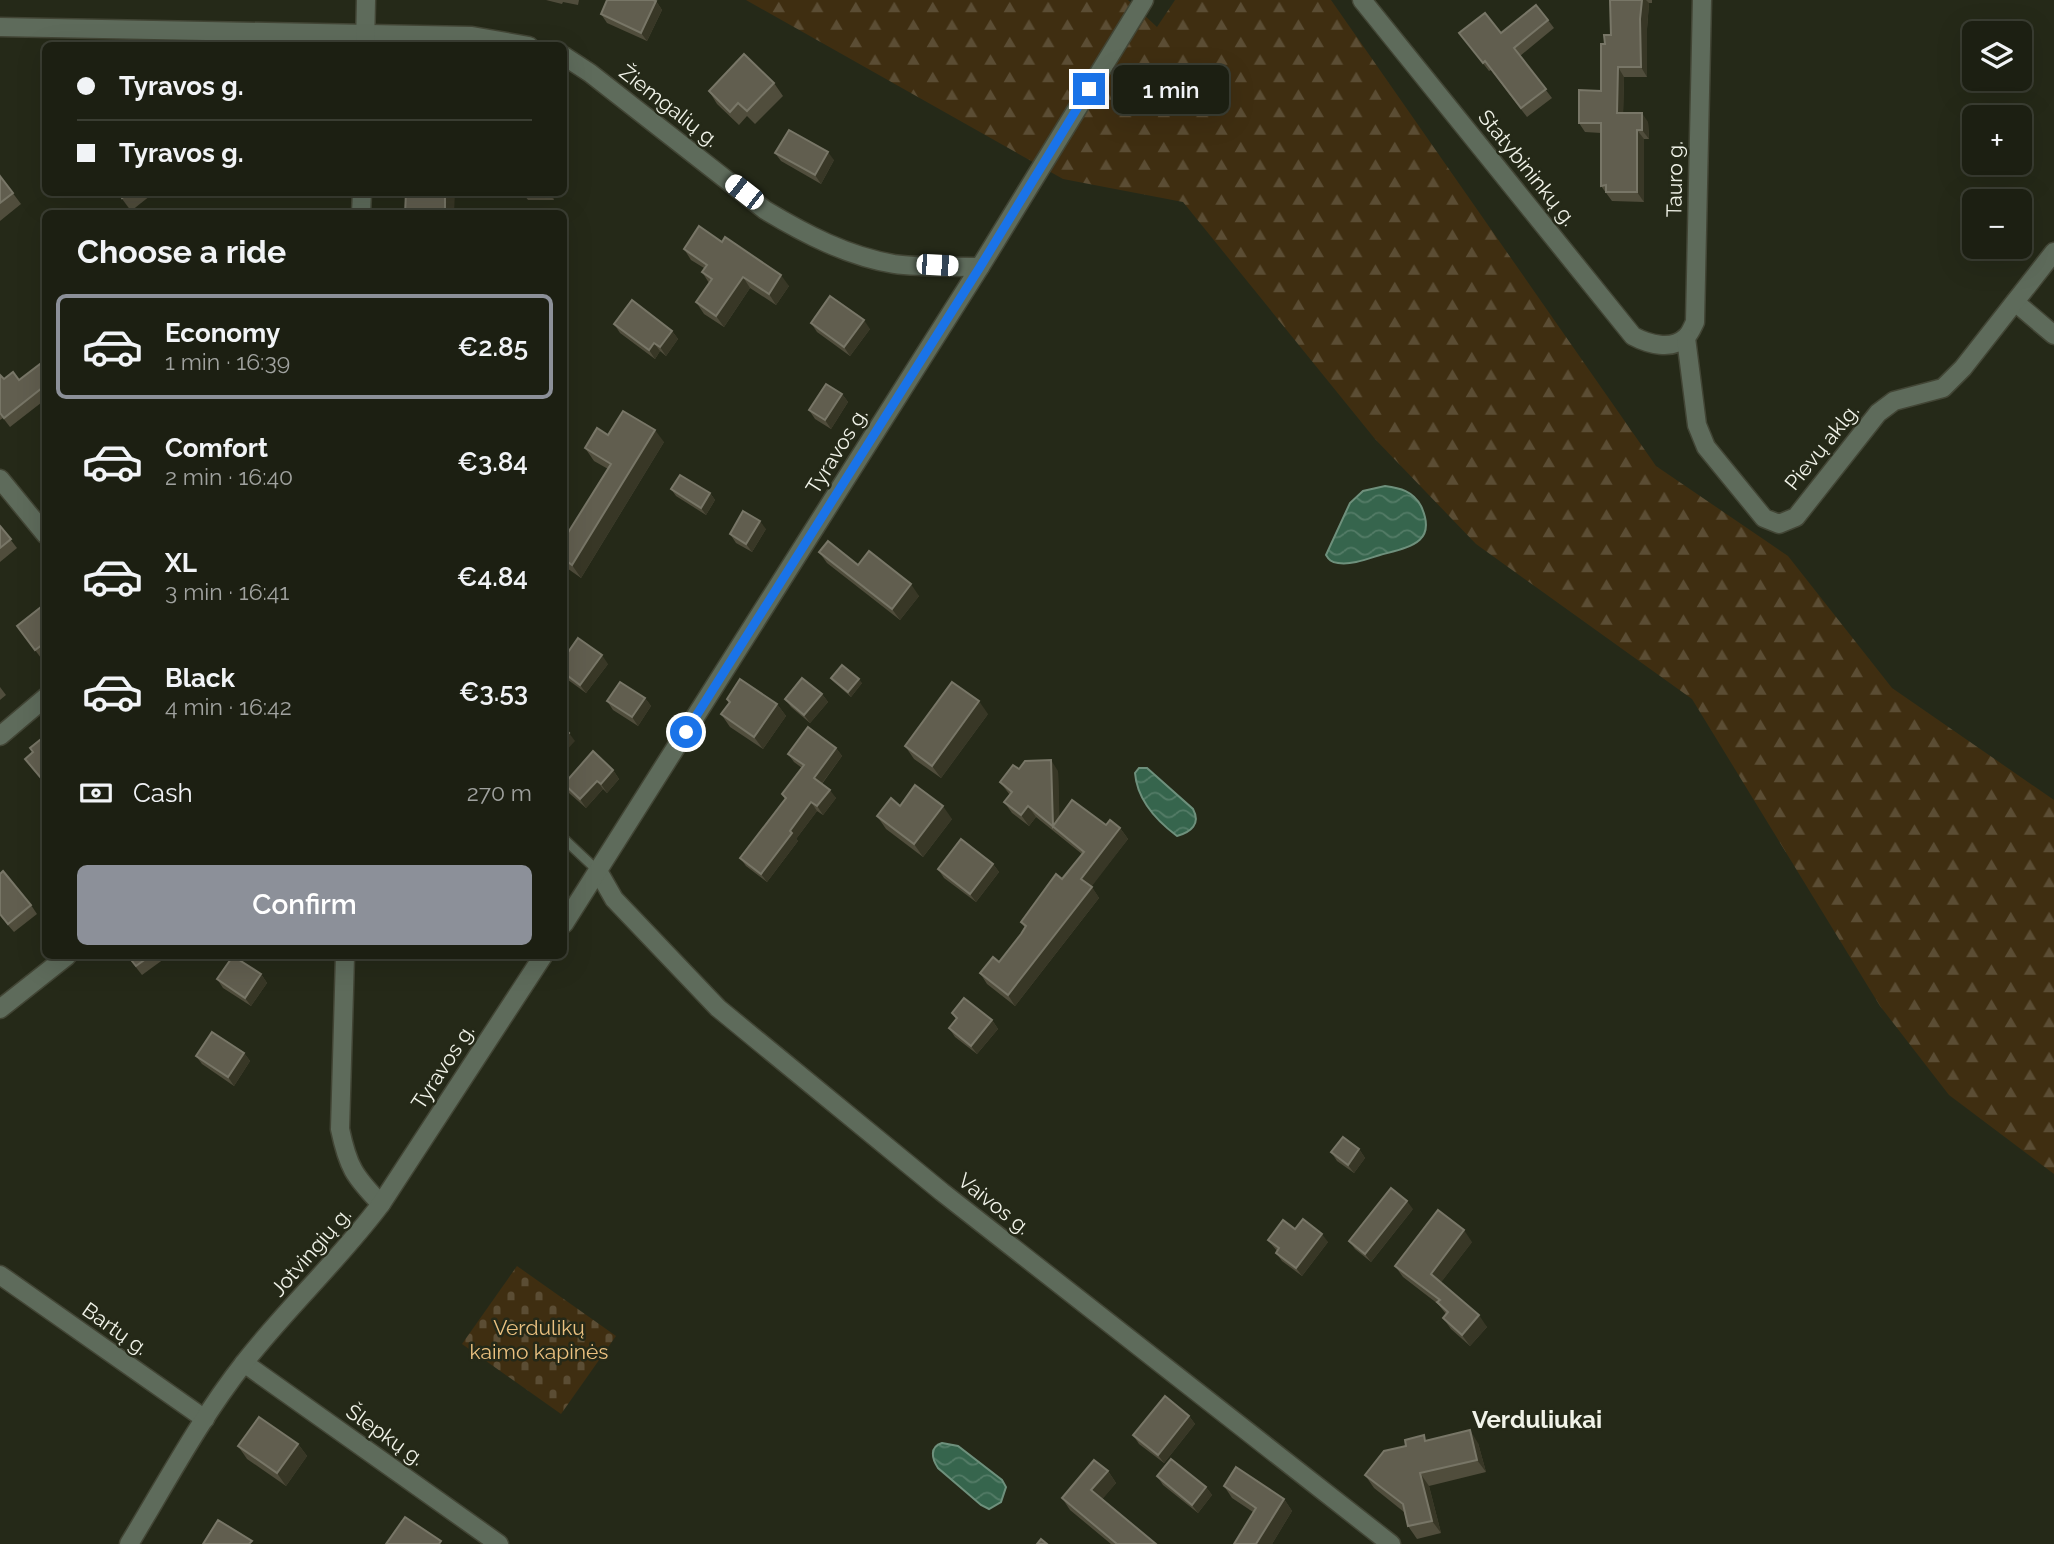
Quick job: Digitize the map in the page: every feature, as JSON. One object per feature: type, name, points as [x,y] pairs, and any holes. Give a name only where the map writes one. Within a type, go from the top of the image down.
[{"type":"street","points":[[365,40],[366,0]]},
{"type":"street","name":"Tyravos g.","points":[[567,919],[980,267],[1144,0]]},
{"type":"street","name":"Statybininkų g.","points":[[1362,0],[1633,336],[1647,344],[1668,345],[1686,338]]},
{"type":"street","name":"Tauro g.","points":[[1686,338],[1695,322],[1702,0]]},
{"type":"street","points":[[0,27],[365,40],[472,36],[506,42]]},
{"type":"street","name":"Žiemgalių g.","points":[[567,58],[765,210],[796,228],[830,245],[894,264],[980,267]]},
{"type":"street","name":"Pievų aklg.","points":[[1686,338],[1698,425],[1706,447],[1764,518],[1779,524],[1796,516],[1878,413],[1894,401],[1943,388],[1963,368],[2054,253]]},
{"type":"street","points":[[2015,302],[2054,335]]},
{"type":"street","points":[[0,479],[42,530]]},
{"type":"street","points":[[0,736],[42,700]]},
{"type":"street","name":"Vaivos g.","points":[[598,871],[614,899],[718,1008],[942,1192],[1391,1544]]},
{"type":"street","points":[[0,1009],[63,959]]},
{"type":"street","name":"Jotvingių g.","points":[[128,1544],[205,1419],[244,1363],[381,1204],[356,1179],[345,1153],[340,1129],[345,959]]},
{"type":"street","name":"Tyravos g.","points":[[381,1204],[541,959]]},
{"type":"street","name":"Bartų g.","points":[[0,1275],[205,1419]]},
{"type":"street","name":"Šlepkų g.","points":[[244,1363],[499,1544]]},
{"type":"lane","points":[[567,842],[598,871]]},
{"type":"green space","points":[[746,0],[1128,0],[1157,27],[1175,0],[1331,0],[1656,466],[1788,556],[1892,688],[2054,800],[2054,1174],[1949,1095],[1880,1006],[1692,699],[1476,544],[1375,439],[1183,202],[1063,179]]},
{"type":"green space","name":"Verdulikų kaimo kapinės","points":[[517,1266],[616,1336],[561,1414],[462,1344]]},
{"type":"water","points":[[1385,486],[1406,491],[1418,501],[1425,518],[1423,536],[1410,546],[1359,561],[1330,561],[1326,555],[1350,503],[1363,491]]},
{"type":"water","points":[[1139,768],[1147,768],[1193,809],[1196,819],[1190,830],[1177,836],[1155,816],[1137,783],[1135,773]]},
{"type":"water","points":[[942,1443],[958,1446],[1002,1480],[1006,1487],[1001,1502],[989,1509],[981,1505],[938,1468],[933,1450]]},
{"type":"building","points":[[607,0],[656,1],[641,33],[601,14]]},
{"type":"building","points":[[1610,0],[1642,0],[1641,67],[1618,67],[1617,113],[1642,113],[1642,130],[1637,130],[1637,192],[1606,192],[1606,185],[1601,186],[1601,123],[1579,123],[1579,90],[1601,91],[1601,44],[1605,44],[1604,35],[1611,35]]},
{"type":"building","points":[[1536,5],[1548,20],[1514,48],[1546,89],[1521,108],[1485,61],[1483,63],[1459,33],[1485,13],[1501,33]]},
{"type":"building","points":[[744,54],[774,83],[747,111],[738,103],[730,112],[709,91]]},
{"type":"building","points":[[789,130],[828,152],[815,175],[775,153]]},
{"type":"building","points":[[0,176],[13,193],[0,203]]},
{"type":"building","points":[[406,196],[445,196],[445,210],[405,210]]},
{"type":"building","points":[[699,226],[722,242],[725,237],[781,275],[769,294],[743,277],[716,316],[696,302],[712,279],[702,272],[707,265],[684,249]]},
{"type":"building","points":[[830,296],[864,320],[844,347],[811,323]]},
{"type":"building","points":[[632,300],[672,331],[660,347],[654,343],[649,350],[614,324]]},
{"type":"building","points":[[42,363],[42,388],[4,418],[0,413],[0,375],[4,379],[13,372],[19,380]]},
{"type":"building","points":[[826,384],[842,394],[825,420],[809,410]]},
{"type":"building","points":[[623,411],[655,430],[572,565],[567,561],[567,534],[611,464],[585,448],[597,428],[608,435]]},
{"type":"building","points":[[680,475],[710,493],[701,508],[671,489]]},
{"type":"building","points":[[743,511],[760,521],[746,544],[730,534]]},
{"type":"building","points":[[0,526],[11,539],[0,548]]},
{"type":"building","points":[[828,541],[858,565],[869,551],[911,584],[892,609],[819,552]]},
{"type":"building","points":[[42,606],[42,645],[35,650],[17,626]]},
{"type":"building","points":[[578,638],[602,655],[580,685],[567,675],[567,654]]},
{"type":"building","points":[[842,665],[859,679],[848,692],[831,678]]},
{"type":"building","points":[[802,678],[822,694],[804,715],[785,699]]},
{"type":"building","points":[[740,679],[777,704],[754,737],[721,714],[730,702],[727,699]]},
{"type":"building","points":[[620,682],[645,698],[632,717],[607,701]]},
{"type":"building","points":[[952,682],[979,701],[932,766],[905,746]]},
{"type":"building","points":[[808,727],[836,748],[814,778],[830,790],[817,806],[811,802],[761,874],[740,858],[786,798],[782,794],[804,765],[788,754]]},
{"type":"building","points":[[42,738],[42,779],[25,759],[33,752],[30,748]]},
{"type":"building","points":[[593,751],[613,770],[601,784],[597,781],[580,799],[567,787],[567,781]]},
{"type":"building","points":[[1051,760],[1053,826],[1072,800],[1106,825],[1110,820],[1120,828],[1081,879],[1092,887],[1008,995],[980,973],[993,957],[999,962],[1026,926],[1021,922],[1056,874],[1062,879],[1084,852],[1028,806],[1021,815],[1004,802],[1012,792],[1000,782],[1013,765],[1019,769],[1025,761]]},
{"type":"building","points":[[915,785],[943,806],[914,844],[877,816],[891,798],[900,806]]},
{"type":"building","points":[[961,839],[993,864],[970,894],[938,869]]},
{"type":"building","points":[[3,871],[31,905],[8,924],[0,914],[0,874]]},
{"type":"building","points":[[130,959],[146,959],[136,966]]},
{"type":"building","points":[[231,959],[238,959],[261,974],[245,998],[217,979]]},
{"type":"building","points":[[964,998],[992,1020],[971,1046],[949,1028],[957,1018],[952,1013]]},
{"type":"building","points":[[212,1032],[244,1053],[228,1077],[196,1056]]},
{"type":"building","points":[[1343,1137],[1359,1149],[1348,1165],[1331,1152]]},
{"type":"building","points":[[1391,1188],[1407,1201],[1365,1254],[1349,1241]]},
{"type":"building","points":[[1438,1210],[1464,1230],[1431,1274],[1479,1315],[1462,1335],[1443,1318],[1448,1312],[1437,1302],[1440,1300],[1395,1266]]},
{"type":"building","points":[[1303,1219],[1322,1234],[1296,1268],[1276,1253],[1279,1248],[1268,1240],[1283,1220],[1295,1229]]},
{"type":"building","points":[[1165,1396],[1189,1416],[1158,1455],[1133,1435]]},
{"type":"building","points":[[259,1417],[298,1444],[277,1473],[238,1446]]},
{"type":"building","points":[[1470,1430],[1477,1460],[1420,1473],[1432,1521],[1408,1526],[1403,1504],[1365,1475],[1384,1451],[1406,1446],[1405,1440],[1424,1435],[1425,1441]]},
{"type":"building","points":[[1171,1459],[1206,1487],[1192,1505],[1157,1476]]},
{"type":"building","points":[[1094,1460],[1108,1471],[1091,1490],[1156,1544],[1117,1544],[1062,1498]]},
{"type":"building","points":[[1236,1467],[1284,1499],[1256,1544],[1234,1544],[1256,1508],[1224,1486]]},
{"type":"building","points":[[405,1517],[441,1541],[439,1544],[386,1544]]},
{"type":"building","points":[[218,1520],[252,1541],[249,1544],[203,1544]]},
{"type":"district","name":"Verduliukai","points":[[1537,1420]]},
{"type":"route","points":[[686,732],[980,267],[1089,89]]}]
